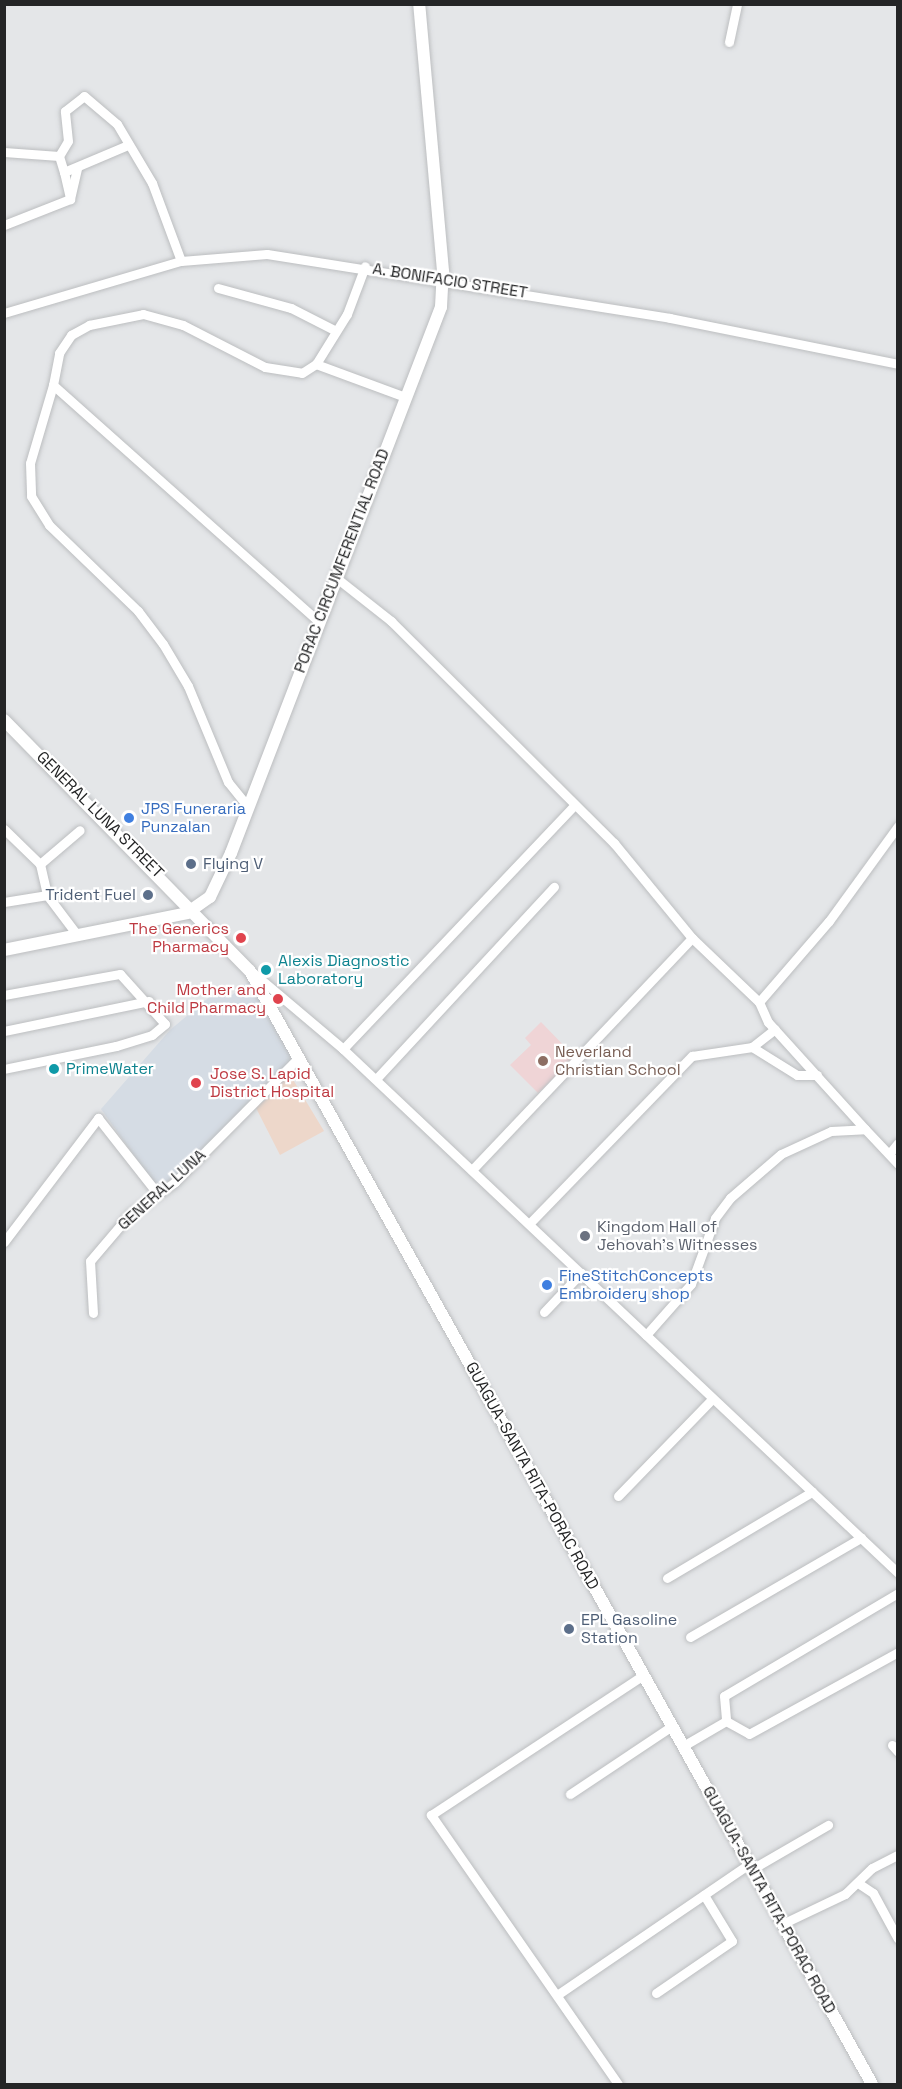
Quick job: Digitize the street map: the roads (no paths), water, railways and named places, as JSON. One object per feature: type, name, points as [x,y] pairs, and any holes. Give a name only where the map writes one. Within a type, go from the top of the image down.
[{"type":"main road","name":"PORAC CIRCUMFERENTIAL ROAD","points":[[195,910],[213,892],[248,807],[334,576],[434,328],[443,280],[419,4]]},
{"type":"main road","name":"GENERAL LUNA STREET","points":[[4,720],[195,910]]},
{"type":"main road","points":[[4,950],[195,910]]},
{"type":"main road","name":"GUAGUA-SANTA RITA-PORAC ROAD","points":[[195,910],[250,971],[872,2085]]},
{"type":"street","points":[[729,42],[737,4]]},
{"type":"street","points":[[59,156],[67,146],[65,111],[80,96],[117,124],[152,183],[181,261]]},
{"type":"street","points":[[64,172],[77,169],[128,146]]},
{"type":"street","points":[[4,152],[59,156]]},
{"type":"street","points":[[59,156],[70,199]]},
{"type":"street","points":[[70,199],[77,169]]},
{"type":"street","points":[[4,225],[70,199]]},
{"type":"street","name":"A. BONIFACIO STREET","points":[[4,313],[181,261],[240,253],[365,266],[670,318],[897,364]]},
{"type":"street","points":[[248,807],[228,782],[188,686],[163,644],[138,611],[49,525],[31,496],[30,463],[53,385],[59,353],[71,335],[89,325],[143,314],[183,325],[265,367],[302,373],[316,364],[334,330],[347,314],[365,266]]},
{"type":"street","points":[[218,288],[291,308],[334,330]]},
{"type":"street","points":[[316,364],[405,397]]},
{"type":"street","points":[[53,385],[318,621]]},
{"type":"street","points":[[334,576],[391,621],[574,806],[614,843],[692,938],[759,1002],[775,1029],[897,1164]]},
{"type":"street","points":[[343,1049],[574,806]]},
{"type":"street","points":[[759,1002],[829,921],[897,826]]},
{"type":"street","points":[[4,829],[40,864],[46,895],[78,936]]},
{"type":"street","points":[[40,864],[80,830]]},
{"type":"street","points":[[376,1079],[554,887]]},
{"type":"street","points":[[4,902],[46,895]]},
{"type":"street","points":[[472,1170],[692,938]]},
{"type":"street","points":[[250,971],[376,1079],[712,1399],[895,1567]]},
{"type":"street","points":[[4,995],[120,974],[149,1001],[165,1024],[152,1035],[4,1069]]},
{"type":"street","points":[[4,1030],[149,1001]]},
{"type":"street","points":[[529,1224],[692,1056],[709,1050],[753,1047],[775,1029]]},
{"type":"street","points":[[753,1047],[797,1076],[817,1075]]},
{"type":"street","name":"GENERAL LUNA","points":[[93,1313],[90,1261],[130,1214],[157,1193],[298,1058]]},
{"type":"street","points":[[4,1242],[98,1118],[157,1193]]},
{"type":"street","points":[[646,1335],[691,1284],[715,1218],[730,1198],[795,1145],[831,1131],[865,1129]]},
{"type":"street","points":[[889,1154],[897,1143]]},
{"type":"street","points":[[544,1312],[581,1273]]},
{"type":"street","points":[[618,1496],[712,1399]]},
{"type":"street","points":[[667,1578],[812,1492]]},
{"type":"street","points":[[690,1637],[861,1538]]},
{"type":"street","points":[[726,1721],[724,1696],[897,1593]]},
{"type":"street","points":[[726,1721],[749,1734],[897,1652]]},
{"type":"street","points":[[618,2085],[431,1815],[643,1675]]},
{"type":"street","points":[[683,1746],[726,1721]]},
{"type":"street","points":[[570,1794],[672,1726]]},
{"type":"street","points":[[557,1995],[704,1895],[828,1825]]},
{"type":"street","points":[[782,1924],[858,1883],[897,1855]]},
{"type":"street","points":[[858,1883],[873,1893],[897,1939]]},
{"type":"street","points":[[656,1993],[732,1941],[704,1895]]},
{"type":"place","name":"JPS Funeraria Punzalan","points":[[129,818]]},
{"type":"place","name":"Flying V","points":[[191,864]]},
{"type":"place","name":"Trident Fuel","points":[[148,895]]},
{"type":"place","name":"The Generics Pharmacy","points":[[241,938]]},
{"type":"place","name":"Alexis Diagnostic Laboratory","points":[[266,970]]},
{"type":"place","name":"Mother and Child Pharmacy","points":[[278,999]]},
{"type":"place","name":"Neverland Christian School","points":[[543,1061]]},
{"type":"place","name":"PrimeWater","points":[[54,1069]]},
{"type":"place","name":"Jose S. Lapid District Hospital","points":[[196,1083]]},
{"type":"place","name":"Kingdom Hall of Jehovah's Witnesses","points":[[585,1236]]},
{"type":"place","name":"FineStitchConcepts Embroidery shop","points":[[547,1285]]},
{"type":"place","name":"EPL Gasoline Station","points":[[569,1629]]}]
